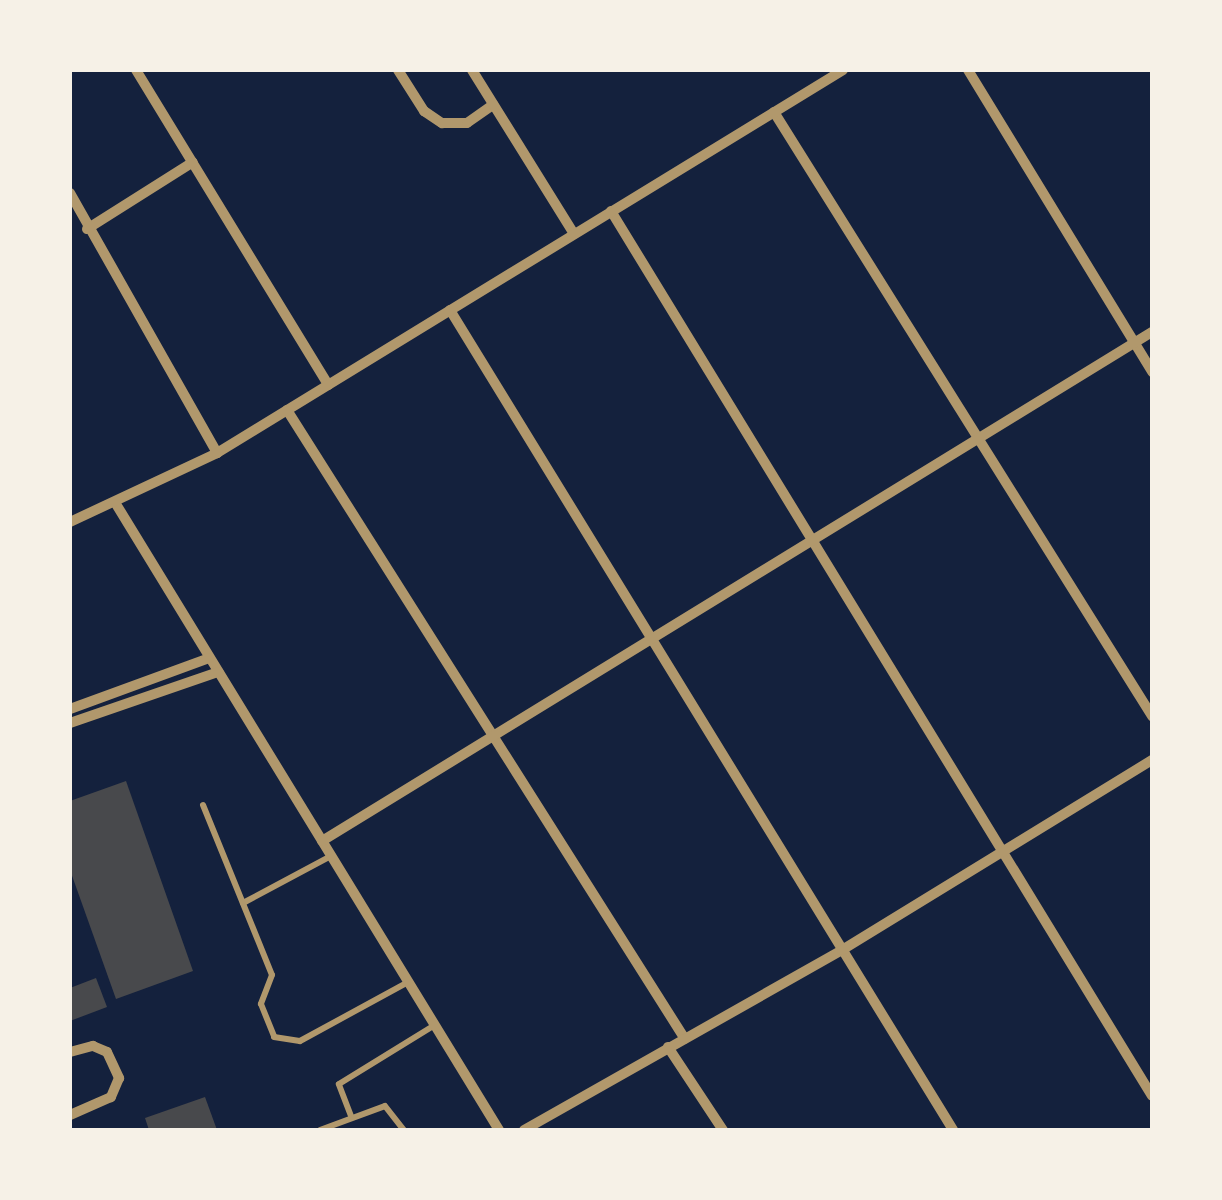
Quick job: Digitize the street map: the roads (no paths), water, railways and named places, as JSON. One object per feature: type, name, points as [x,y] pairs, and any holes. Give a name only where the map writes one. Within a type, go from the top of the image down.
[{"type":"street","points":[[136,70],[328,385]]},
{"type":"street","points":[[398,70],[424,111],[442,122],[466,123],[494,105]]},
{"type":"street","points":[[472,70],[574,234]]},
{"type":"street","points":[[70,522],[116,504],[218,453],[843,70]]},
{"type":"street","points":[[968,70],[1152,372]]},
{"type":"street","points":[[774,112],[1152,716]]},
{"type":"street","points":[[87,229],[193,162]]},
{"type":"street","points":[[70,193],[87,229],[218,453]]},
{"type":"street","points":[[611,211],[1152,1096]]},
{"type":"street","points":[[450,310],[953,1130]]},
{"type":"street","points":[[322,841],[1152,332]]},
{"type":"street","points":[[287,410],[685,1038]]},
{"type":"street","points":[[116,504],[499,1130]]},
{"type":"street","points":[[70,709],[209,658]]},
{"type":"street","points":[[70,723],[218,672]]},
{"type":"street","points":[[524,1130],[842,950],[1152,760]]},
{"type":"street","points":[[70,1052],[93,1046],[107,1052],[119,1078],[110,1097],[70,1114]]},
{"type":"street","points":[[668,1047],[723,1130]]},
{"type":"lane","points":[[203,805],[272,975],[261,1004],[279,1042],[300,1041],[408,982]]},
{"type":"lane","points":[[243,902],[332,856]]},
{"type":"lane","points":[[351,1116],[339,1084],[435,1025]]},
{"type":"lane","points":[[320,1130],[385,1106],[404,1130]]}]
